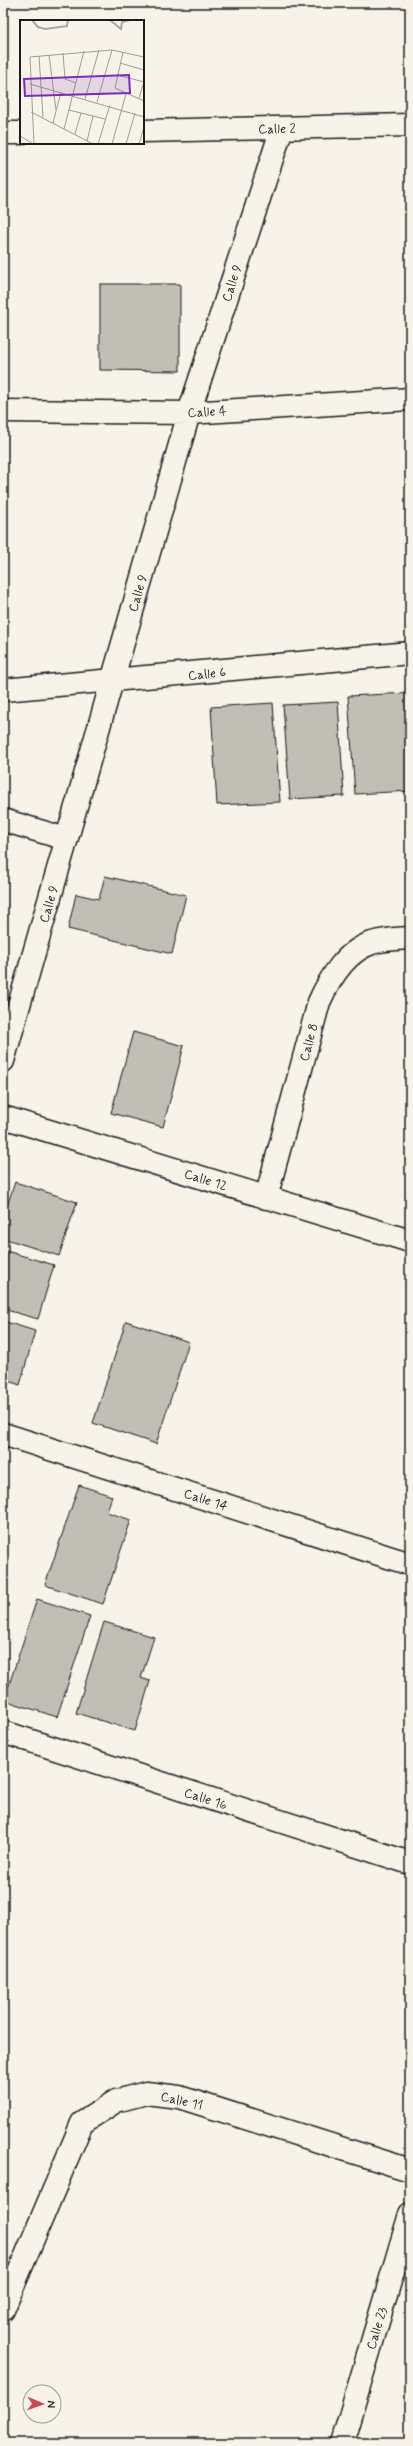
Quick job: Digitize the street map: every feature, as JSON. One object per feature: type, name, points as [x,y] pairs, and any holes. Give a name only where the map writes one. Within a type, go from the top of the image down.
[{"type":"street","name":"Calle 2","points":[[144,131],[410,125]]},
{"type":"street","name":"Calle 9","points":[[3,1061],[189,413],[282,128]]},
{"type":"street","points":[[3,133],[20,133]]},
{"type":"street","name":"Calle 4","points":[[3,411],[189,413],[410,399]]},
{"type":"street","name":"Calle 6","points":[[3,690],[111,682],[410,653]]},
{"type":"street","points":[[3,820],[66,839]]},
{"type":"street","name":"Calle 8","points":[[266,1198],[319,1002],[331,977],[354,953],[372,943],[410,938]]},
{"type":"street","name":"Calle 12","points":[[3,1116],[410,1241]]},
{"type":"street","name":"Calle 14","points":[[3,1434],[410,1564]]},
{"type":"street","name":"Calle 16","points":[[3,1732],[410,1863]]},
{"type":"street","name":"Calle 11","points":[[3,2310],[82,2123],[116,2101],[146,2093],[179,2097],[410,2170]]},
{"type":"street","name":"Calle 23","points":[[342,2443],[410,2214]]},
{"type":"building","points":[[100,284],[180,284],[180,371],[100,370]]},
{"type":"building","points":[[408,693],[410,791],[355,794],[348,696]]},
{"type":"building","points":[[338,702],[344,796],[290,799],[283,705]]},
{"type":"building","points":[[273,703],[280,802],[217,805],[211,707]]},
{"type":"building","points":[[105,876],[186,895],[172,954],[68,929],[76,894],[99,899]]},
{"type":"building","points":[[133,1032],[184,1046],[163,1127],[111,1113]]},
{"type":"building","points":[[15,1182],[77,1202],[59,1256],[3,1238],[3,1218]]},
{"type":"building","points":[[3,1250],[54,1265],[38,1319],[3,1309]]},
{"type":"building","points":[[3,1321],[35,1331],[20,1385],[3,1379]]},
{"type":"building","points":[[126,1321],[189,1342],[156,1444],[93,1423]]},
{"type":"building","points":[[79,1485],[112,1496],[107,1512],[131,1520],[103,1604],[45,1585]]},
{"type":"building","points":[[37,1599],[90,1616],[57,1717],[4,1700]]},
{"type":"building","points":[[104,1622],[154,1637],[141,1678],[150,1681],[135,1731],[76,1713]]}]
